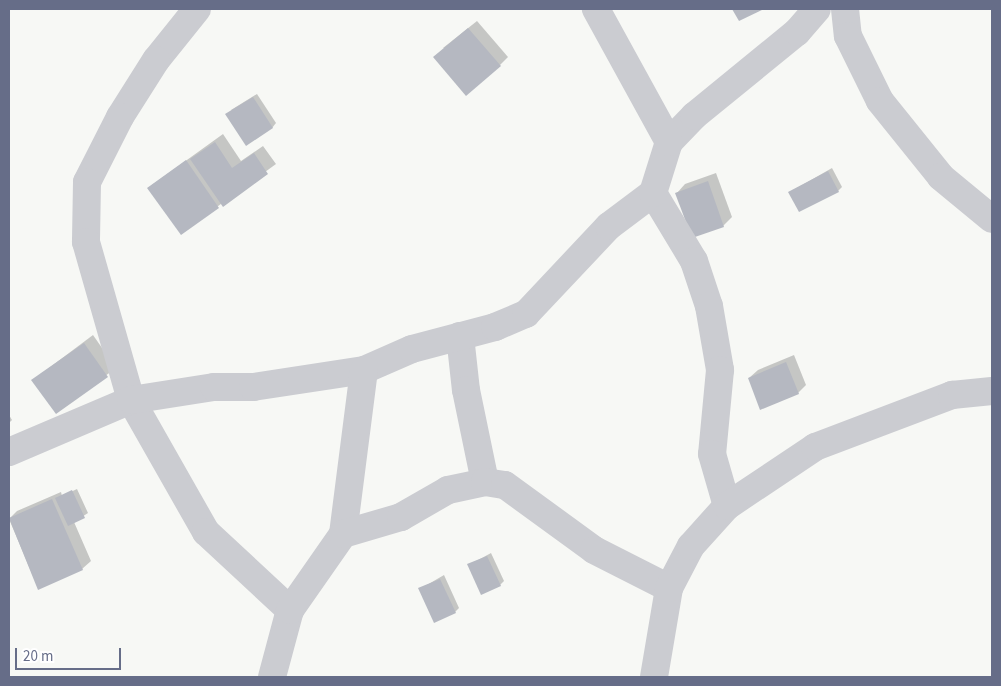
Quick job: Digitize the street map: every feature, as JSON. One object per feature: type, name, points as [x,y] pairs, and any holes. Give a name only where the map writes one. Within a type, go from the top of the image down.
[{"type":"street","points":[[197,9],[156,60],[125,109],[87,182],[86,242],[131,400],[206,532],[290,610]]},
{"type":"street","points":[[596,9],[669,142]]},
{"type":"street","points":[[9,452],[131,400],[214,386],[253,387],[364,370],[412,349],[495,328],[526,314],[609,226],[653,193],[669,142],[694,116],[797,32],[817,9]]},
{"type":"street","points":[[845,9],[848,36],[880,101],[941,177],[992,219]]},
{"type":"street","points":[[653,193],[694,261],[709,306],[720,370],[712,454],[727,506]]},
{"type":"street","points":[[460,336],[466,390],[485,482]]},
{"type":"street","points":[[272,677],[290,610],[343,534],[364,370]]},
{"type":"street","points":[[654,677],[670,588],[691,546],[727,506],[815,447],[952,395],[992,391]]},
{"type":"street","points":[[343,534],[400,517],[448,490],[485,482],[505,484],[594,550],[670,588]]},
{"type":"building","points":[[732,9],[764,9],[739,21]]},
{"type":"building","points":[[468,28],[501,66],[466,96],[433,57]]},
{"type":"building","points":[[253,97],[273,128],[246,146],[225,114]]},
{"type":"building","points":[[215,142],[232,168],[254,153],[268,174],[223,207],[190,159]]},
{"type":"building","points":[[186,160],[219,208],[181,235],[147,188]]},
{"type":"building","points":[[828,171],[839,192],[799,212],[788,192]]},
{"type":"building","points":[[708,181],[724,227],[692,238],[675,193]]},
{"type":"building","points":[[84,343],[108,377],[56,414],[31,380]]},
{"type":"building","points":[[786,362],[799,394],[760,410],[748,378]]},
{"type":"building","points":[[72,490],[85,518],[68,526],[55,498]]},
{"type":"building","points":[[52,499],[83,570],[38,590],[9,518]]},
{"type":"building","points":[[487,556],[501,586],[481,595],[467,564]]},
{"type":"building","points":[[440,579],[456,613],[434,623],[418,588]]}]
